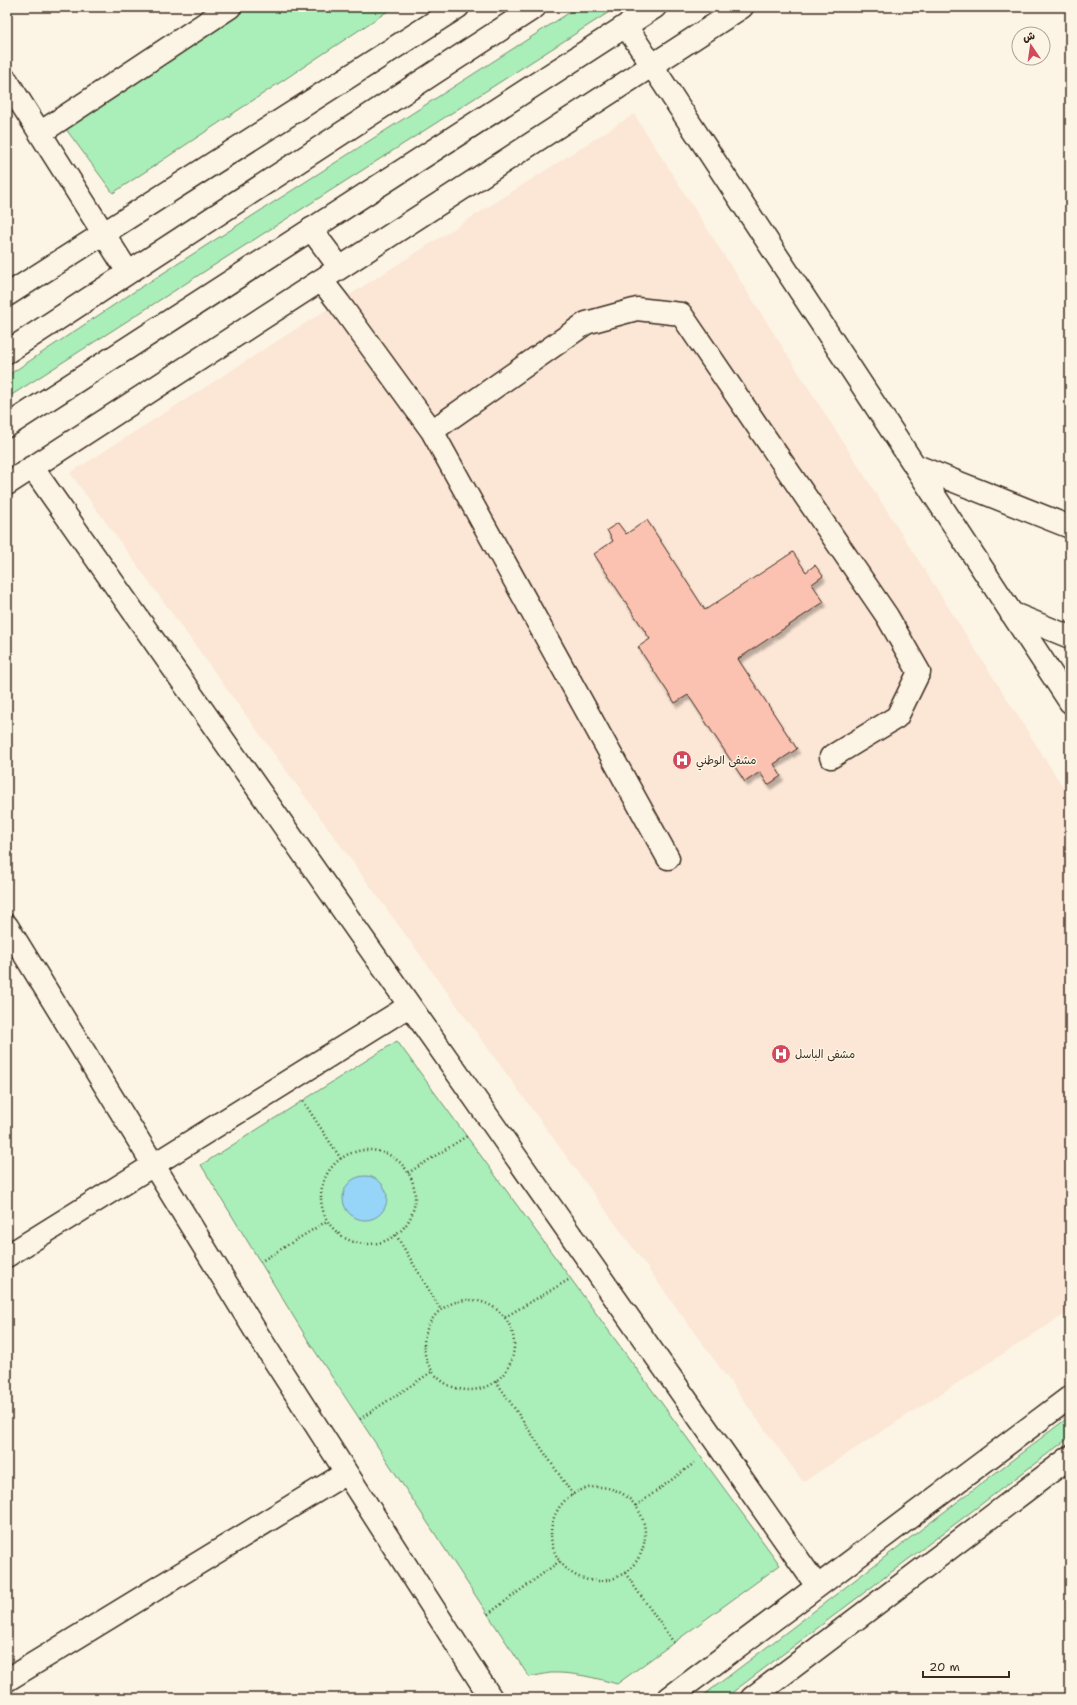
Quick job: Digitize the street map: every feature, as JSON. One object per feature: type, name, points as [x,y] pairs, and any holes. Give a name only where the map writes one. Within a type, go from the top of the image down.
[{"type":"street","points":[[40,133],[230,7]]},
{"type":"street","points":[[7,295],[103,232],[458,7]]},
{"type":"street","points":[[7,352],[535,7]]},
{"type":"street","points":[[7,426],[656,7]]},
{"type":"street","points":[[7,484],[742,7]]},
{"type":"street","points":[[626,26],[1070,702]]},
{"type":"street","points":[[7,81],[128,272]]},
{"type":"street","points":[[311,229],[340,268]]},
{"type":"street","points":[[321,280],[432,431],[668,858]]},
{"type":"street","points":[[432,431],[586,323],[637,309],[681,314],[887,616],[919,672],[897,717],[831,757]]},
{"type":"street","points":[[914,465],[1070,527]]},
{"type":"street","points":[[32,467],[817,1586]]},
{"type":"street","points":[[1011,613],[1070,637]]},
{"type":"street","points":[[7,926],[258,1335],[491,1698]]},
{"type":"street","points":[[7,1256],[409,1006]]},
{"type":"street","points":[[669,1698],[1070,1397]]},
{"type":"street","points":[[752,1698],[1070,1457]]},
{"type":"street","points":[[9,1676],[346,1473]]},
{"type":"path","points":[[303,1101],[341,1159]]},
{"type":"path","points":[[408,1173],[466,1136]]},
{"type":"path","points":[[361,1150],[377,1150],[392,1156],[403,1166],[412,1179],[415,1194],[413,1210],[406,1224],[396,1235],[382,1242],[366,1244],[351,1241],[337,1233],[327,1221],[321,1207],[320,1192],[325,1177],[334,1164],[341,1159],[346,1155],[361,1150]]},
{"type":"path","points":[[260,1262],[327,1221]]},
{"type":"path","points":[[396,1235],[441,1310]]},
{"type":"path","points":[[505,1317],[571,1278]]},
{"type":"path","points":[[467,1300],[481,1301],[494,1308],[505,1317],[512,1330],[515,1344],[512,1358],[506,1371],[496,1381],[482,1388],[467,1390],[452,1387],[439,1378],[429,1366],[424,1352],[425,1336],[430,1322],[441,1310],[453,1303],[467,1300]]},
{"type":"path","points":[[360,1419],[433,1371]]},
{"type":"path","points":[[496,1381],[573,1495]]},
{"type":"path","points":[[636,1506],[702,1458]]},
{"type":"path","points":[[596,1487],[612,1489],[625,1495],[636,1506],[643,1519],[646,1534],[643,1549],[636,1562],[625,1573],[611,1580],[595,1581],[579,1577],[566,1568],[556,1556],[551,1540],[552,1525],[558,1510],[568,1497],[573,1495],[581,1490],[596,1487]]},
{"type":"path","points":[[488,1614],[560,1560]]},
{"type":"path","points":[[625,1573],[674,1643]]},
{"type":"shaded area","name":"مشفى الباسل","points":[[634,114],[1070,798],[1070,1311],[803,1482],[70,473]]},
{"type":"green space","points":[[235,7],[394,7],[113,193],[60,121]]},
{"type":"green space","points":[[578,7],[617,7],[7,398],[7,376],[129,295]]},
{"type":"green space","points":[[397,1041],[780,1565],[617,1684],[567,1673],[550,1673],[529,1677],[309,1342],[201,1165]]},
{"type":"green space","points":[[1070,1416],[1070,1437],[725,1698],[700,1698]]},
{"type":"water","points":[[365,1176],[377,1180],[383,1186],[387,1198],[383,1210],[377,1216],[365,1220],[353,1216],[347,1210],[343,1198],[347,1186],[353,1180]]},
{"type":"building","points":[[647,520],[705,610],[793,552],[806,572],[815,565],[823,576],[812,584],[824,602],[738,659],[797,749],[774,764],[781,776],[768,785],[760,772],[745,782],[688,695],[675,703],[638,647],[650,639],[594,554],[613,541],[607,530],[618,523],[626,534]]},
{"type":"place","name":"مشفى الوطني","points":[[682,760]]},
{"type":"place","name":"مشفى الباسل","points":[[781,1054]]}]
